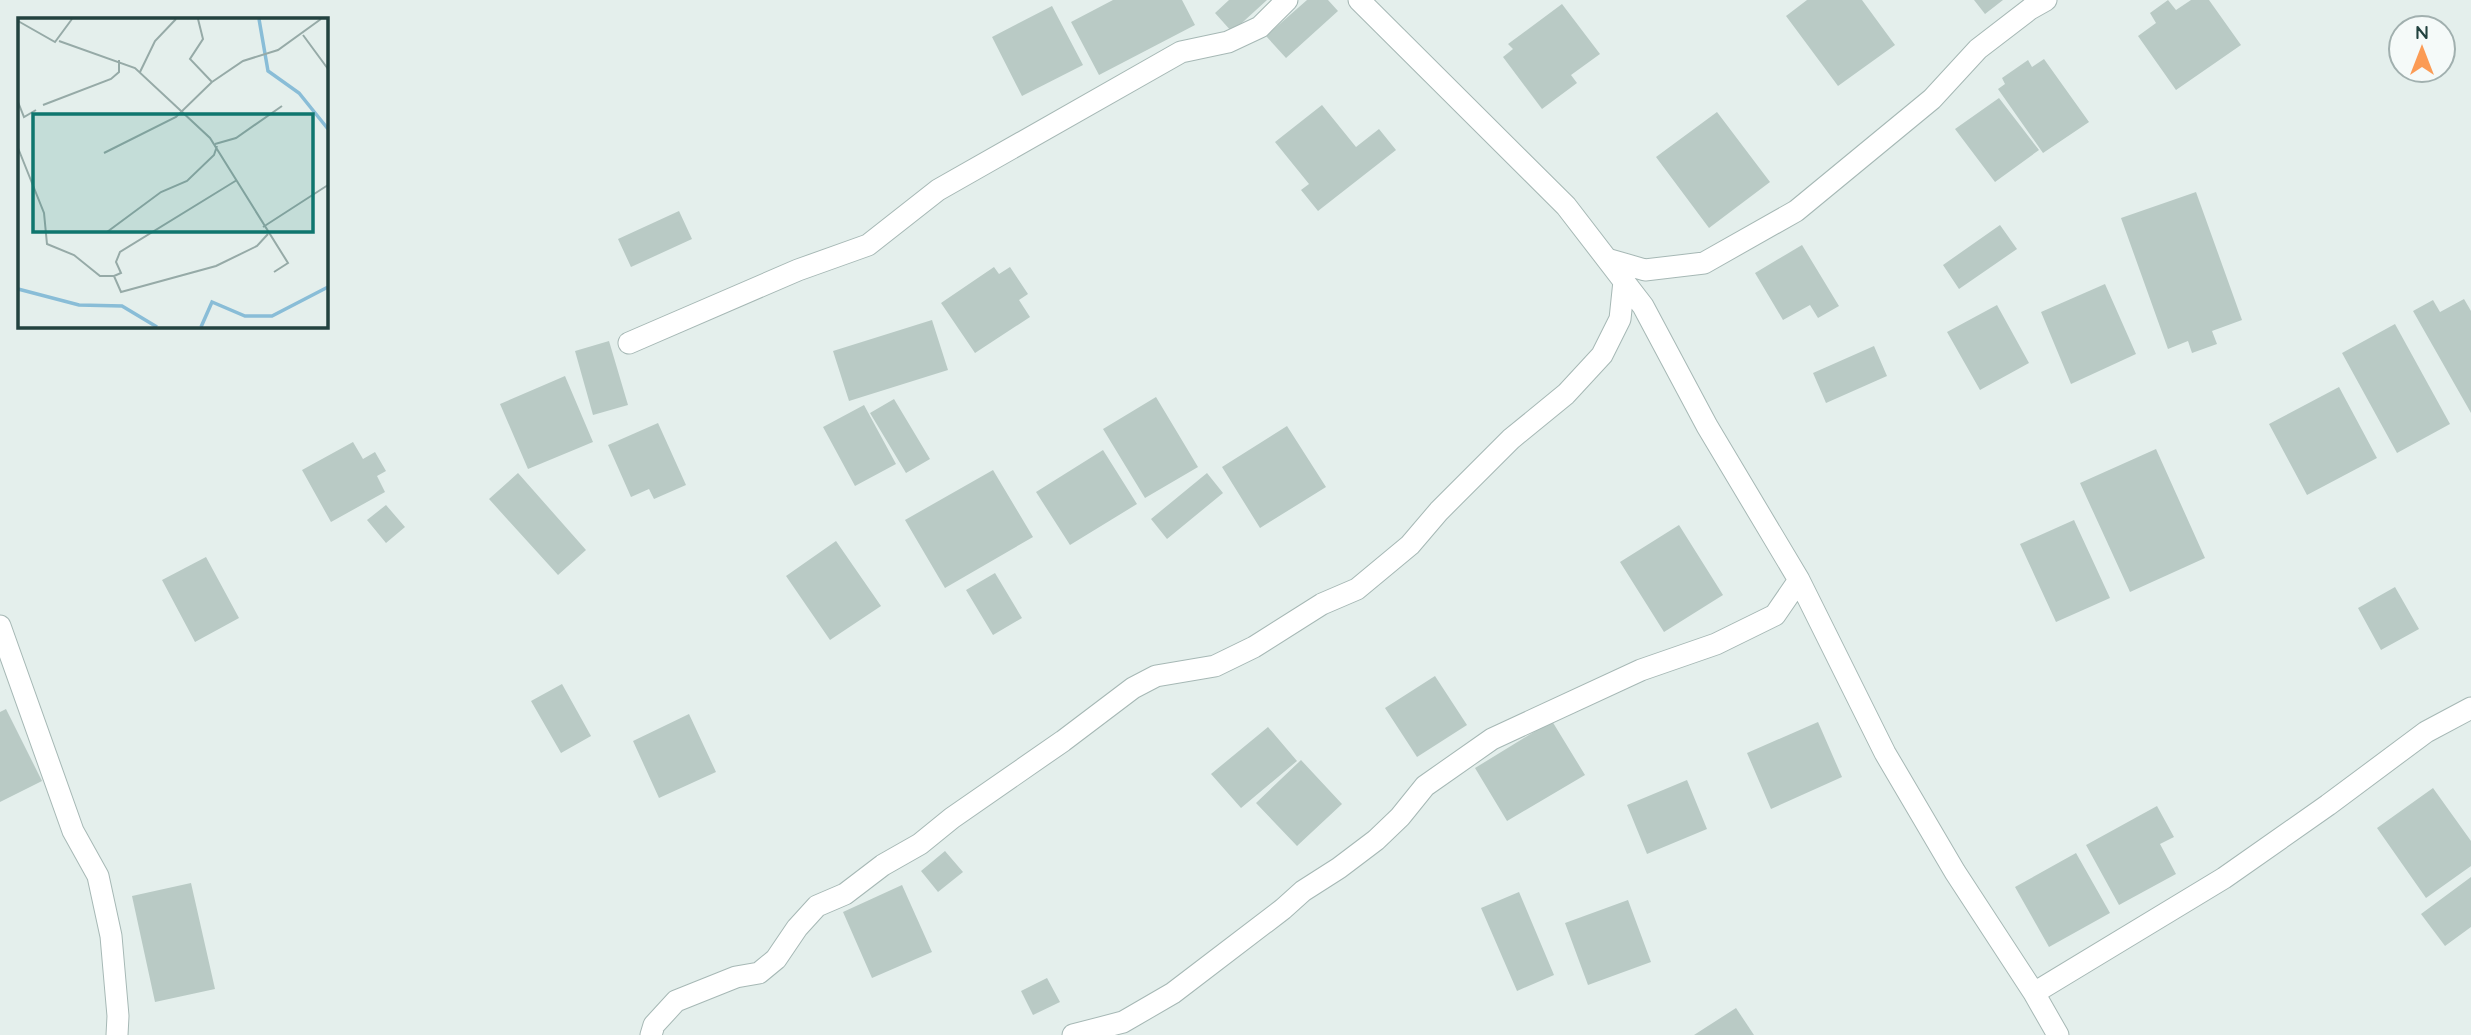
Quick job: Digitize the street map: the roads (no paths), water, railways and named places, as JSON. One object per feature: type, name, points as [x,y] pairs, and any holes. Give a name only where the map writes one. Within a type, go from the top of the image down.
[{"type":"street","points":[[629,343],[798,270],[868,245],[939,190],[1181,52],[1228,41],[1260,27],[1287,0]]},
{"type":"street","points":[[1359,0],[1566,206],[1643,306],[1707,425],[1799,580],[1885,753],[2058,1035]]},
{"type":"street","points":[[1607,259],[1646,270],[1704,263],[1796,211],[1932,99],[1978,49],[2046,0]]},
{"type":"street","points":[[651,1035],[653,1025],[676,1000],[736,977],[759,973],[776,959],[797,928],[817,906],[845,894],[883,865],[920,844],[1133,688],[1156,676],[1215,666],[1254,647],[1322,604],[1357,589],[1410,545],[1439,511],[1511,439],[1566,394],[1602,355],[1619,319],[1624,281]]},
{"type":"street","points":[[1073,1035],[1123,1022],[1173,993],[1303,891],[1376,840],[1400,817],[1424,786],[1492,739],[1641,670],[1716,644],[1775,615],[1799,580]]},
{"type":"street","points":[[0,626],[63,806],[73,831],[98,876],[111,936],[118,1016],[117,1035]]},
{"type":"street","points":[[2034,993],[2224,878],[2426,732],[2471,708]]}]
